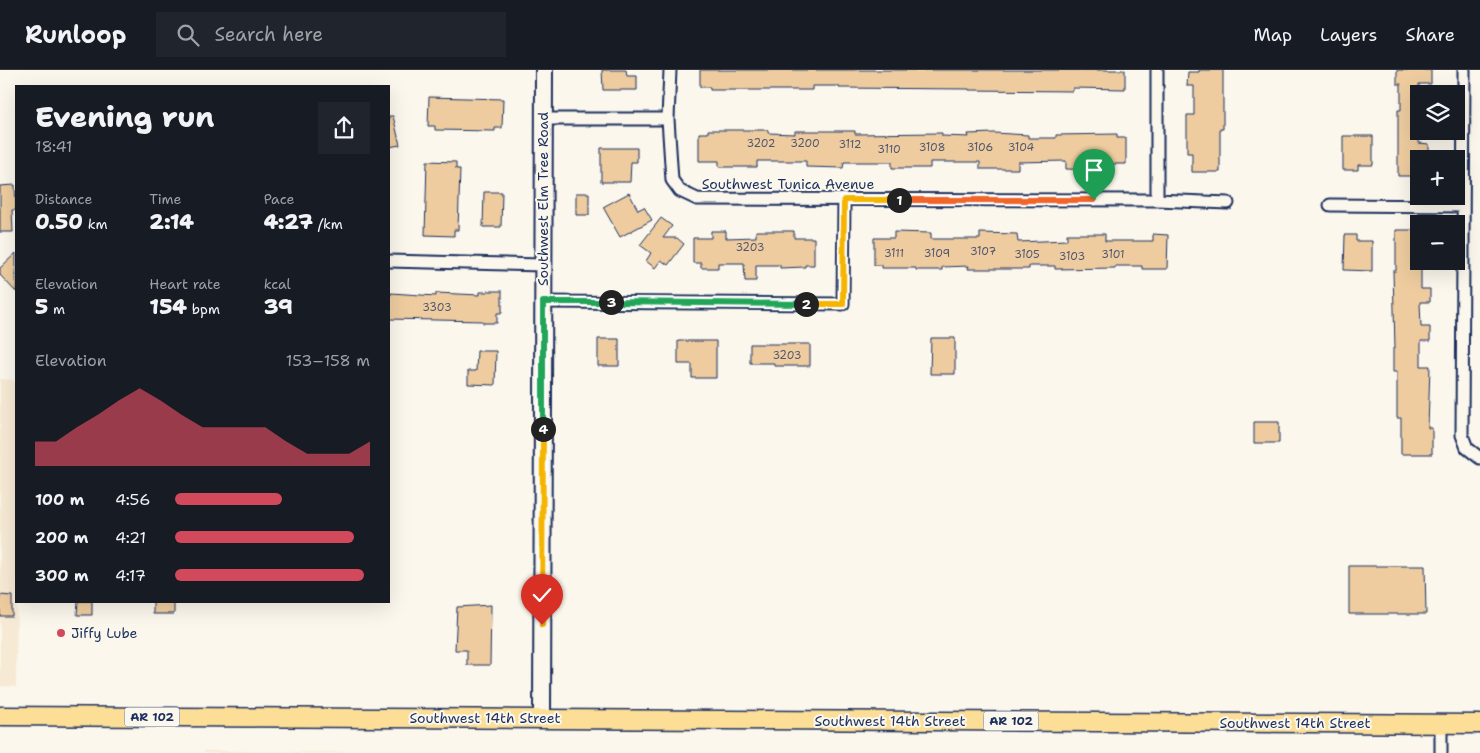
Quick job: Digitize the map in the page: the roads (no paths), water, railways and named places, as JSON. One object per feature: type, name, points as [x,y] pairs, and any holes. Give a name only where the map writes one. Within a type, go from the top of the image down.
[{"type":"main road","name":"Southwest 14th Street","points":[[0,716],[1480,724]]},
{"type":"street","name":"Southwest Elm Tree Road","points":[[542,718],[544,70]]},
{"type":"street","points":[[544,119],[668,119],[670,70]]},
{"type":"street","points":[[1157,70],[1157,200]]},
{"type":"street","points":[[1464,70],[1462,435],[1464,442],[1476,455]]},
{"type":"street","name":"Southwest Tunica Avenue","points":[[668,119],[672,180],[680,191],[697,200],[1157,200],[1228,203]]},
{"type":"street","points":[[543,302],[843,304],[844,200]]},
{"type":"street","points":[[1330,205],[1463,206]]},
{"type":"street","points":[[390,261],[543,265]]},
{"type":"street","points":[[1440,724],[1441,753]]},
{"type":"place","name":"Jiffy Lube","points":[[61,633]]}]
